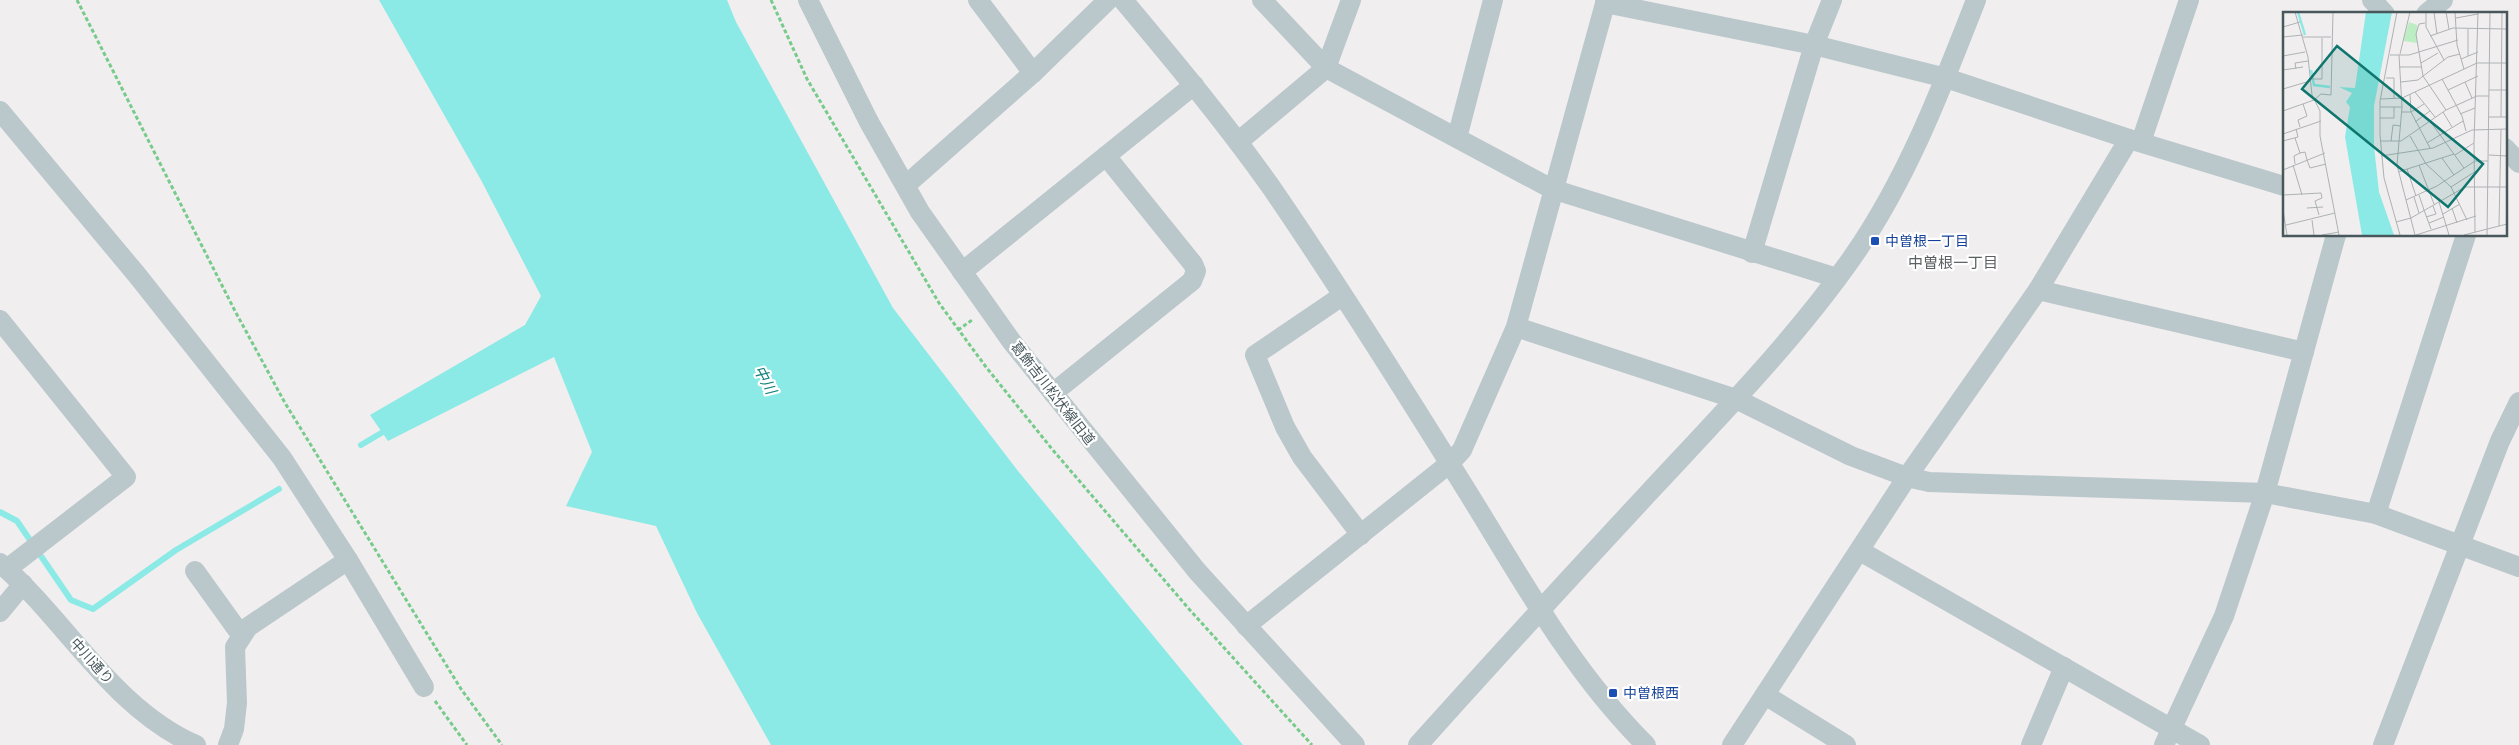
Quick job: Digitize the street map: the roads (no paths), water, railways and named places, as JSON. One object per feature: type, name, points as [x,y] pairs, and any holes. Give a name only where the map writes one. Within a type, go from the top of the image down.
[{"type":"street","name":"葛飾吉川松伏線旧道","points":[[808,0],[869,122],[920,212],[962,272],[1052,393],[1190,563],[1355,745]]},
{"type":"street","points":[[978,0],[1033,73]]},
{"type":"street","points":[[906,185],[1033,73],[1108,0]]},
{"type":"street","points":[[1123,0],[1194,85],[1270,186],[1450,463],[1541,609],[1597,690],[1646,745]]},
{"type":"street","points":[[1262,0],[1326,68],[1552,189],[1837,278]]},
{"type":"street","points":[[1238,142],[1326,68],[1351,0]]},
{"type":"street","points":[[1457,138],[1492,0]]},
{"type":"street","points":[[1752,253],[1814,45],[1832,0]]},
{"type":"street","points":[[1418,745],[1736,399],[1837,278],[1890,196],[1908,162],[1946,78],[1976,0]]},
{"type":"street","points":[[1732,745],[1907,477],[2038,290],[2135,141],[2189,0]]},
{"type":"street","points":[[2372,0],[2383,12]]},
{"type":"street","points":[[2428,12],[2443,0]]},
{"type":"street","points":[[1246,626],[1450,463],[1462,450],[1516,327],[1552,189],[1605,2],[1814,45],[1946,78],[2135,141],[2283,186]]},
{"type":"street","points":[[962,272],[1194,85]]},
{"type":"street","points":[[0,111],[136,274],[282,458],[348,560],[424,687]]},
{"type":"street","points":[[2506,149],[2519,164]]},
{"type":"street","points":[[1052,393],[1192,281],[1196,271],[1194,264],[1106,156]]},
{"type":"street","points":[[2168,737],[2224,616],[2264,493],[2336,236]]},
{"type":"street","points":[[2376,514],[2466,236]]},
{"type":"street","points":[[2038,290],[2304,352]]},
{"type":"street","points":[[1342,296],[1255,355],[1285,427],[1302,457],[1361,534]]},
{"type":"street","points":[[0,320],[126,477],[8,564]]},
{"type":"street","points":[[1516,327],[1736,399],[1851,456],[1907,477],[1929,482],[2264,493],[2376,514],[2519,567]]},
{"type":"street","points":[[2383,745],[2500,441],[2519,402]]},
{"type":"street","points":[[1860,551],[2064,667],[2168,737],[2200,745]]},
{"type":"street","points":[[228,745],[234,729],[237,703],[235,647],[241,635],[248,627],[348,560]]},
{"type":"street","name":"中川通り","points":[[8,564],[23,584],[116,686],[155,721],[196,745]]},
{"type":"street","points":[[195,571],[241,635]]},
{"type":"street","points":[[0,612],[23,584]]},
{"type":"street","points":[[2031,745],[2064,667]]},
{"type":"street","points":[[1765,695],[1846,745]]},
{"type":"water","name":"中川","points":[[379,0],[727,0],[736,22],[893,308],[1018,471],[1243,745],[771,745],[697,613],[656,526],[566,506],[592,452],[554,357],[388,441],[370,415],[525,325],[541,296],[481,180]]},
{"type":"waterway","points":[[361,445],[388,429]]},
{"type":"waterway","points":[[0,512],[17,521],[71,600],[93,609],[176,550],[279,489]]},
{"type":"place","name":"中曽根一丁目","points":[[1875,241]]},
{"type":"place","name":"中曽根西","points":[[1613,693]]},
{"type":"district","name":"中曽根一丁目","points":[[1953,263]]}]
